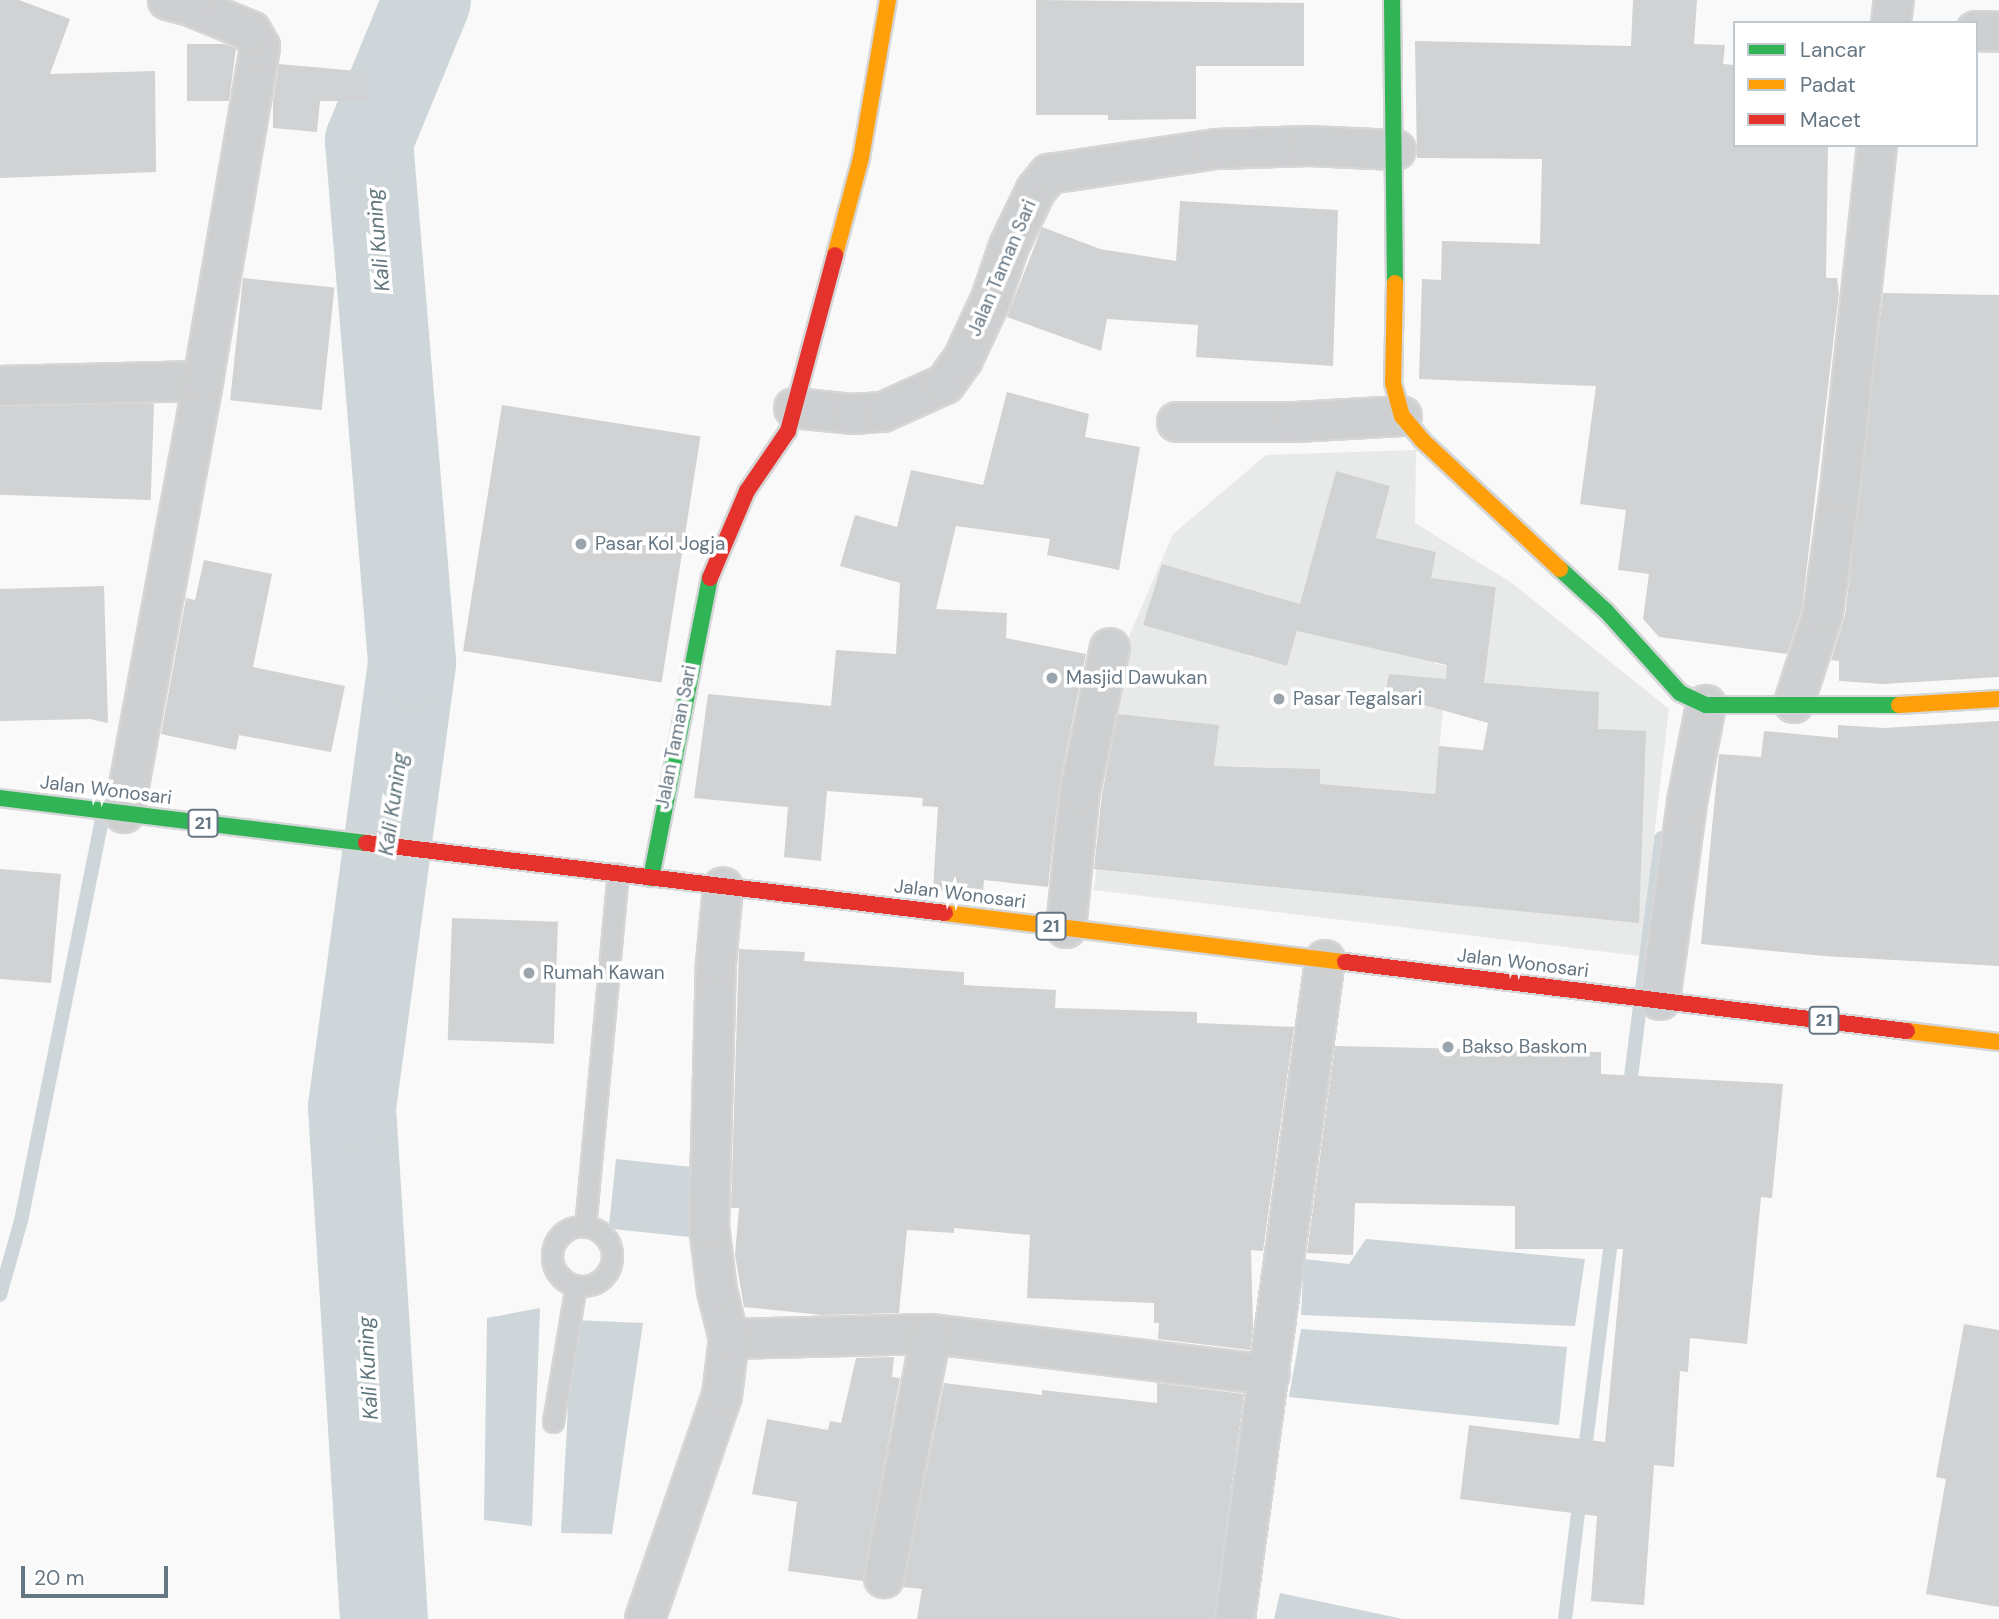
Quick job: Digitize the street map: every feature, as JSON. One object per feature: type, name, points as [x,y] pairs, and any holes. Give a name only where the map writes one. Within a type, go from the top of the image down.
[{"type":"main road","name":"Jalan Taman Sari","points":[[651,878],[706,588],[747,491],[788,431],[862,158],[888,0]]},
{"type":"main road","points":[[1392,0],[1396,150],[1393,383],[1402,416],[1422,440],[1606,611],[1680,693],[1706,705],[1794,703],[1884,706],[1999,699]]},
{"type":"main road","name":"Jalan Wonosari","points":[[0,798],[1999,1042]]},
{"type":"street","points":[[1891,21],[1894,0]]},
{"type":"street","points":[[120,813],[192,381],[260,47],[251,31],[183,2]]},
{"type":"street","points":[[1978,31],[1999,32]]},
{"type":"street","name":"Jalan Taman Sari","points":[[794,408],[852,414],[883,412],[945,384],[963,359],[991,299],[1009,246],[1036,190],[1049,174],[1216,149],[1309,146],[1396,150]]},
{"type":"street","points":[[1794,703],[1823,613],[1840,491],[1877,147]]},
{"type":"street","points":[[0,386],[192,381]]},
{"type":"street","points":[[1177,422],[1296,422],[1402,416]]},
{"type":"street","points":[[1066,928],[1080,792],[1110,648]]},
{"type":"street","points":[[1644,999],[1706,705]]},
{"type":"street","points":[[645,1619],[722,1396],[729,1339],[717,1291],[709,1226],[716,963],[723,887]]},
{"type":"street","points":[[1235,1619],[1325,960]]},
{"type":"street","points":[[729,1339],[931,1334],[1270,1375]]},
{"type":"street","points":[[884,1578],[931,1334]]},
{"type":"lane","points":[[585,1227],[618,874]]},
{"type":"lane","points":[[574,1225],[585,1227],[598,1229],[613,1248],[609,1272],[590,1286],[566,1283],[552,1264],[555,1240],[574,1225]]},
{"type":"lane","points":[[554,1422],[576,1285]]},
{"type":"shaded area","name":"Pasar Tegalsari","points":[[1416,450],[1415,523],[1512,583],[1669,709],[1640,956],[1094,890],[1117,664],[1173,534],[1266,455]],"holes":[[[1336,471],[1390,486],[1355,617],[1301,603]],[[1385,540],[1436,552],[1414,656]],[[1162,564],[1258,592],[1239,652]],[[1447,581],[1496,587],[1485,670],[1435,664]],[[1264,593],[1305,606],[1287,666],[1247,655]],[[1446,680],[1559,690],[1431,828]],[[1117,714],[1218,725],[1208,821],[1106,810]],[[1232,766],[1320,769],[1319,830],[1230,828]]]},
{"type":"shaded area","points":[[616,1159],[697,1167],[689,1237],[609,1229]]},
{"type":"shaded area","points":[[1366,1239],[1585,1259],[1575,1326],[1301,1315],[1304,1259],[1349,1264]]},
{"type":"shaded area","points":[[540,1308],[532,1526],[484,1520],[487,1318]]},
{"type":"shaded area","points":[[573,1320],[643,1323],[612,1534],[561,1533]]},
{"type":"shaded area","points":[[1301,1329],[1567,1347],[1559,1425],[1289,1397]]},
{"type":"shaded area","points":[[1280,1593],[1403,1619],[1274,1619]]},
{"type":"building","points":[[0,0],[19,0],[70,19],[50,74],[155,71],[156,172],[0,178]]},
{"type":"building","points":[[1036,0],[1304,3],[1304,66],[1196,66],[1196,119],[1108,120],[1108,115],[1036,115]]},
{"type":"building","points":[[1633,0],[1697,0],[1694,44],[1725,45],[1723,64],[1733,65],[1733,147],[1828,147],[1826,278],[1837,278],[1839,293],[1802,608],[1787,654],[1659,637],[1643,619],[1649,574],[1618,570],[1626,510],[1580,504],[1596,386],[1419,379],[1422,279],[1441,280],[1442,241],[1540,244],[1542,159],[1417,158],[1415,41],[1631,46]]},
{"type":"building","points":[[187,44],[224,44],[236,48],[229,101],[187,101]]},
{"type":"building","points":[[279,64],[368,72],[367,101],[320,101],[317,132],[273,128],[273,101]]},
{"type":"building","points":[[1180,201],[1338,210],[1333,366],[1196,357],[1198,325],[1107,319],[1101,351],[1007,317],[1042,227],[1100,249],[1176,261]]},
{"type":"building","points":[[243,278],[334,288],[322,410],[230,400]]},
{"type":"building","points":[[1883,293],[1999,295],[1999,677],[1883,684],[1839,681],[1839,661],[1831,660],[1845,616]]},
{"type":"building","points":[[1007,392],[1089,414],[1085,437],[1140,447],[1119,570],[1047,555],[1050,539],[956,526],[936,609],[1007,613],[1006,638],[1086,654],[1059,787],[1048,887],[984,880],[983,894],[933,890],[938,807],[922,806],[923,798],[827,791],[821,861],[784,857],[788,807],[694,798],[708,694],[831,706],[836,650],[896,654],[900,583],[840,566],[855,515],[897,527],[911,470],[983,485]]},
{"type":"building","points":[[0,399],[154,404],[151,500],[0,495]]},
{"type":"building","name":"Pasar Kol Jogja","points":[[502,405],[701,436],[662,682],[463,651]]},
{"type":"building","points":[[1336,471],[1390,486],[1376,538],[1436,552],[1431,578],[1496,587],[1484,683],[1599,692],[1598,729],[1646,731],[1639,923],[1094,869],[1102,794],[1118,714],[1219,725],[1214,766],[1320,769],[1320,784],[1435,794],[1439,746],[1483,750],[1488,723],[1385,694],[1389,674],[1446,679],[1447,665],[1297,631],[1287,666],[1143,625],[1162,564],[1300,604]]},
{"type":"building","points":[[204,560],[272,574],[253,667],[345,686],[331,752],[239,735],[236,750],[161,734],[186,598],[195,600]]},
{"type":"building","points":[[104,586],[108,723],[90,719],[0,721],[0,589]]},
{"type":"building","points":[[1999,721],[1999,966],[1824,956],[1701,944],[1719,754],[1761,757],[1764,731],[1838,738],[1838,725],[1884,728]]},
{"type":"building","points":[[0,869],[61,874],[51,983],[0,979]]},
{"type":"building","points":[[452,918],[558,922],[554,1044],[448,1040]]},
{"type":"building","points":[[739,949],[805,952],[804,961],[964,972],[964,985],[1056,990],[1055,1008],[1197,1012],[1197,1023],[1294,1027],[1263,1251],[1251,1250],[1253,1327],[1250,1350],[1158,1339],[1159,1323],[1154,1323],[1154,1303],[1027,1298],[1030,1235],[954,1228],[954,1233],[907,1230],[899,1313],[822,1315],[744,1307],[735,1255],[739,1208],[731,1208]]},
{"type":"building","points":[[1335,1046],[1601,1052],[1601,1074],[1783,1084],[1772,1198],[1761,1197],[1747,1344],[1690,1338],[1688,1372],[1680,1371],[1674,1467],[1654,1465],[1644,1605],[1591,1601],[1597,1516],[1460,1499],[1469,1425],[1605,1442],[1623,1249],[1515,1249],[1515,1206],[1355,1203],[1353,1255],[1307,1253]]},
{"type":"building","points":[[1964,1324],[1999,1330],[1999,1607],[1926,1594],[1946,1479],[1936,1477]]},
{"type":"building","points":[[894,1357],[892,1377],[900,1378],[863,1581],[788,1571],[797,1502],[752,1494],[767,1419],[828,1430],[830,1421],[841,1423],[856,1358]]},
{"type":"building","points":[[944,1383],[1042,1395],[1042,1390],[1157,1403],[1157,1383],[1244,1394],[1214,1619],[917,1619],[922,1589],[903,1587]]},
{"type":"waterway","name":"Kali Kuning","points":[[384,1619],[352,1107],[412,662],[369,141],[427,0]]},
{"type":"waterway","points":[[0,1295],[21,1221],[104,811]]},
{"type":"waterway","points":[[1629,1093],[1661,838]]},
{"type":"waterway","points":[[1584,1458],[1612,1232]]},
{"type":"waterway","points":[[1565,1619],[1580,1496]]},
{"type":"traffic: fast","points":[[1392,0],[1395,283]]},
{"type":"traffic: fast","points":[[1560,569],[1606,611],[1680,693],[1706,705],[1899,705]]},
{"type":"traffic: fast","points":[[651,878],[710,578]]},
{"type":"traffic: fast","points":[[0,798],[366,843]]},
{"type":"traffic: slow","points":[[835,255],[861,158],[888,0]]},
{"type":"traffic: slow","points":[[1395,283],[1393,383],[1402,416],[1422,440],[1560,569]]},
{"type":"traffic: slow","points":[[1899,705],[1999,699]]},
{"type":"traffic: slow","points":[[945,913],[1345,962]]},
{"type":"traffic: slow","points":[[1907,1031],[1999,1042]]},
{"type":"traffic: jam","points":[[710,578],[747,491],[788,431],[835,255]]},
{"type":"traffic: jam","points":[[366,843],[945,913]]},
{"type":"traffic: jam","points":[[1345,962],[1907,1031]]},
{"type":"place","name":"Pasar Kol Jogja","points":[[581,544]]},
{"type":"place","name":"Masjid Dawukan","points":[[1052,678]]},
{"type":"place","name":"Pasar Tegalsari","points":[[1279,699]]},
{"type":"place","name":"Rumah Kawan","points":[[529,973]]},
{"type":"place","name":"Bakso Baskom","points":[[1448,1047]]}]
